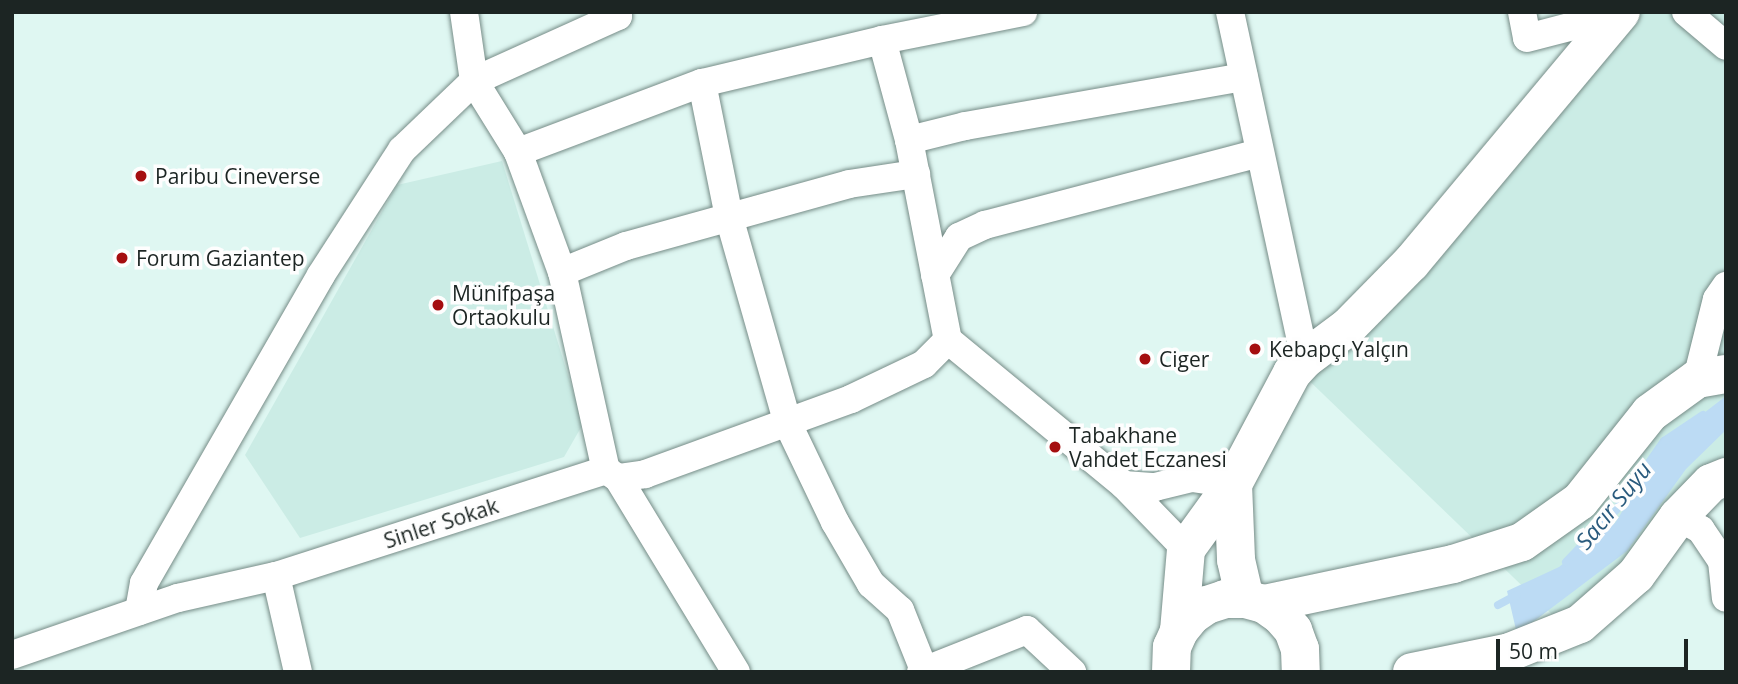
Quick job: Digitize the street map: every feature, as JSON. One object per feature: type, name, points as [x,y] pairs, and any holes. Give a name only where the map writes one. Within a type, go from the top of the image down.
[{"type":"main road","points":[[1167,656],[1186,550],[1233,484],[1292,373],[1305,359],[1348,327],[1411,263],[1616,19]]},
{"type":"main road","points":[[1167,656],[1191,616],[1207,605],[1225,599],[1254,601],[1453,564],[1522,542],[1580,501],[1650,413],[1711,377]]},
{"type":"main road","points":[[1412,672],[1510,652],[1580,624],[1636,575],[1678,517],[1711,483],[1726,477]]},
{"type":"main road","points":[[1233,484],[1236,560],[1254,601],[1280,615],[1293,630],[1300,649],[1300,672]]},
{"type":"street","points":[[464,12],[474,80],[518,152],[562,272],[612,474],[736,672]]},
{"type":"street","points":[[139,611],[144,583],[321,275],[402,150],[474,80],[618,16],[617,12]]},
{"type":"street","points":[[518,152],[702,83],[882,40],[1024,12]]},
{"type":"street","points":[[1230,12],[1305,359]]},
{"type":"street","points":[[1522,12],[1527,38],[1596,20],[1616,19]]},
{"type":"street","points":[[1686,12],[1726,46]]},
{"type":"street","points":[[882,40],[909,140],[948,340],[1124,485],[1186,550]]},
{"type":"street","points":[[909,140],[965,126],[1244,77]]},
{"type":"street","points":[[702,83],[729,217],[788,424],[835,522],[871,584],[900,610],[923,671],[1027,630],[1072,672]]},
{"type":"street","points":[[935,275],[959,237],[985,225],[1260,153]]},
{"type":"street","points":[[562,272],[625,246],[729,217],[849,184],[916,174]]},
{"type":"street","points":[[1711,377],[1717,299],[1726,286]]},
{"type":"street","name":"Sinler Sokak","points":[[12,655],[178,598],[276,576],[612,474],[645,474],[788,424],[924,364],[948,340]]},
{"type":"street","points":[[1124,485],[1156,487],[1192,478],[1233,484]]},
{"type":"street","points":[[1678,517],[1701,530],[1722,561],[1726,598]]},
{"type":"street","points":[[276,576],[298,672]]},
{"type":"shaded area","points":[[1606,12],[1726,12],[1726,478],[1564,626],[1297,369]]},
{"type":"shaded area","name":"Münifpaşa Ortaokulu","points":[[502,161],[583,424],[564,457],[300,538],[245,455],[397,185]]},
{"type":"water","points":[[1726,396],[1726,430],[1686,469],[1627,551],[1517,634],[1507,591],[1559,567],[1615,523],[1665,443]]},
{"type":"waterway","name":"Sacır Suyu","points":[[1566,562],[1616,510],[1664,441],[1703,415]]},
{"type":"waterway","name":"Sacır Suyu","points":[[1498,605],[1517,595]]},
{"type":"place","name":"Paribu Cineverse","points":[[141,176]]},
{"type":"place","name":"Forum Gaziantep","points":[[122,258]]},
{"type":"place","name":"Münifpaşa Ortaokulu","points":[[438,305]]},
{"type":"place","name":"Kebapçı Yalçın","points":[[1255,349]]},
{"type":"place","name":"Ciger","points":[[1145,359]]},
{"type":"place","name":"Tabakhane Vahdet Eczanesi","points":[[1055,447]]}]
